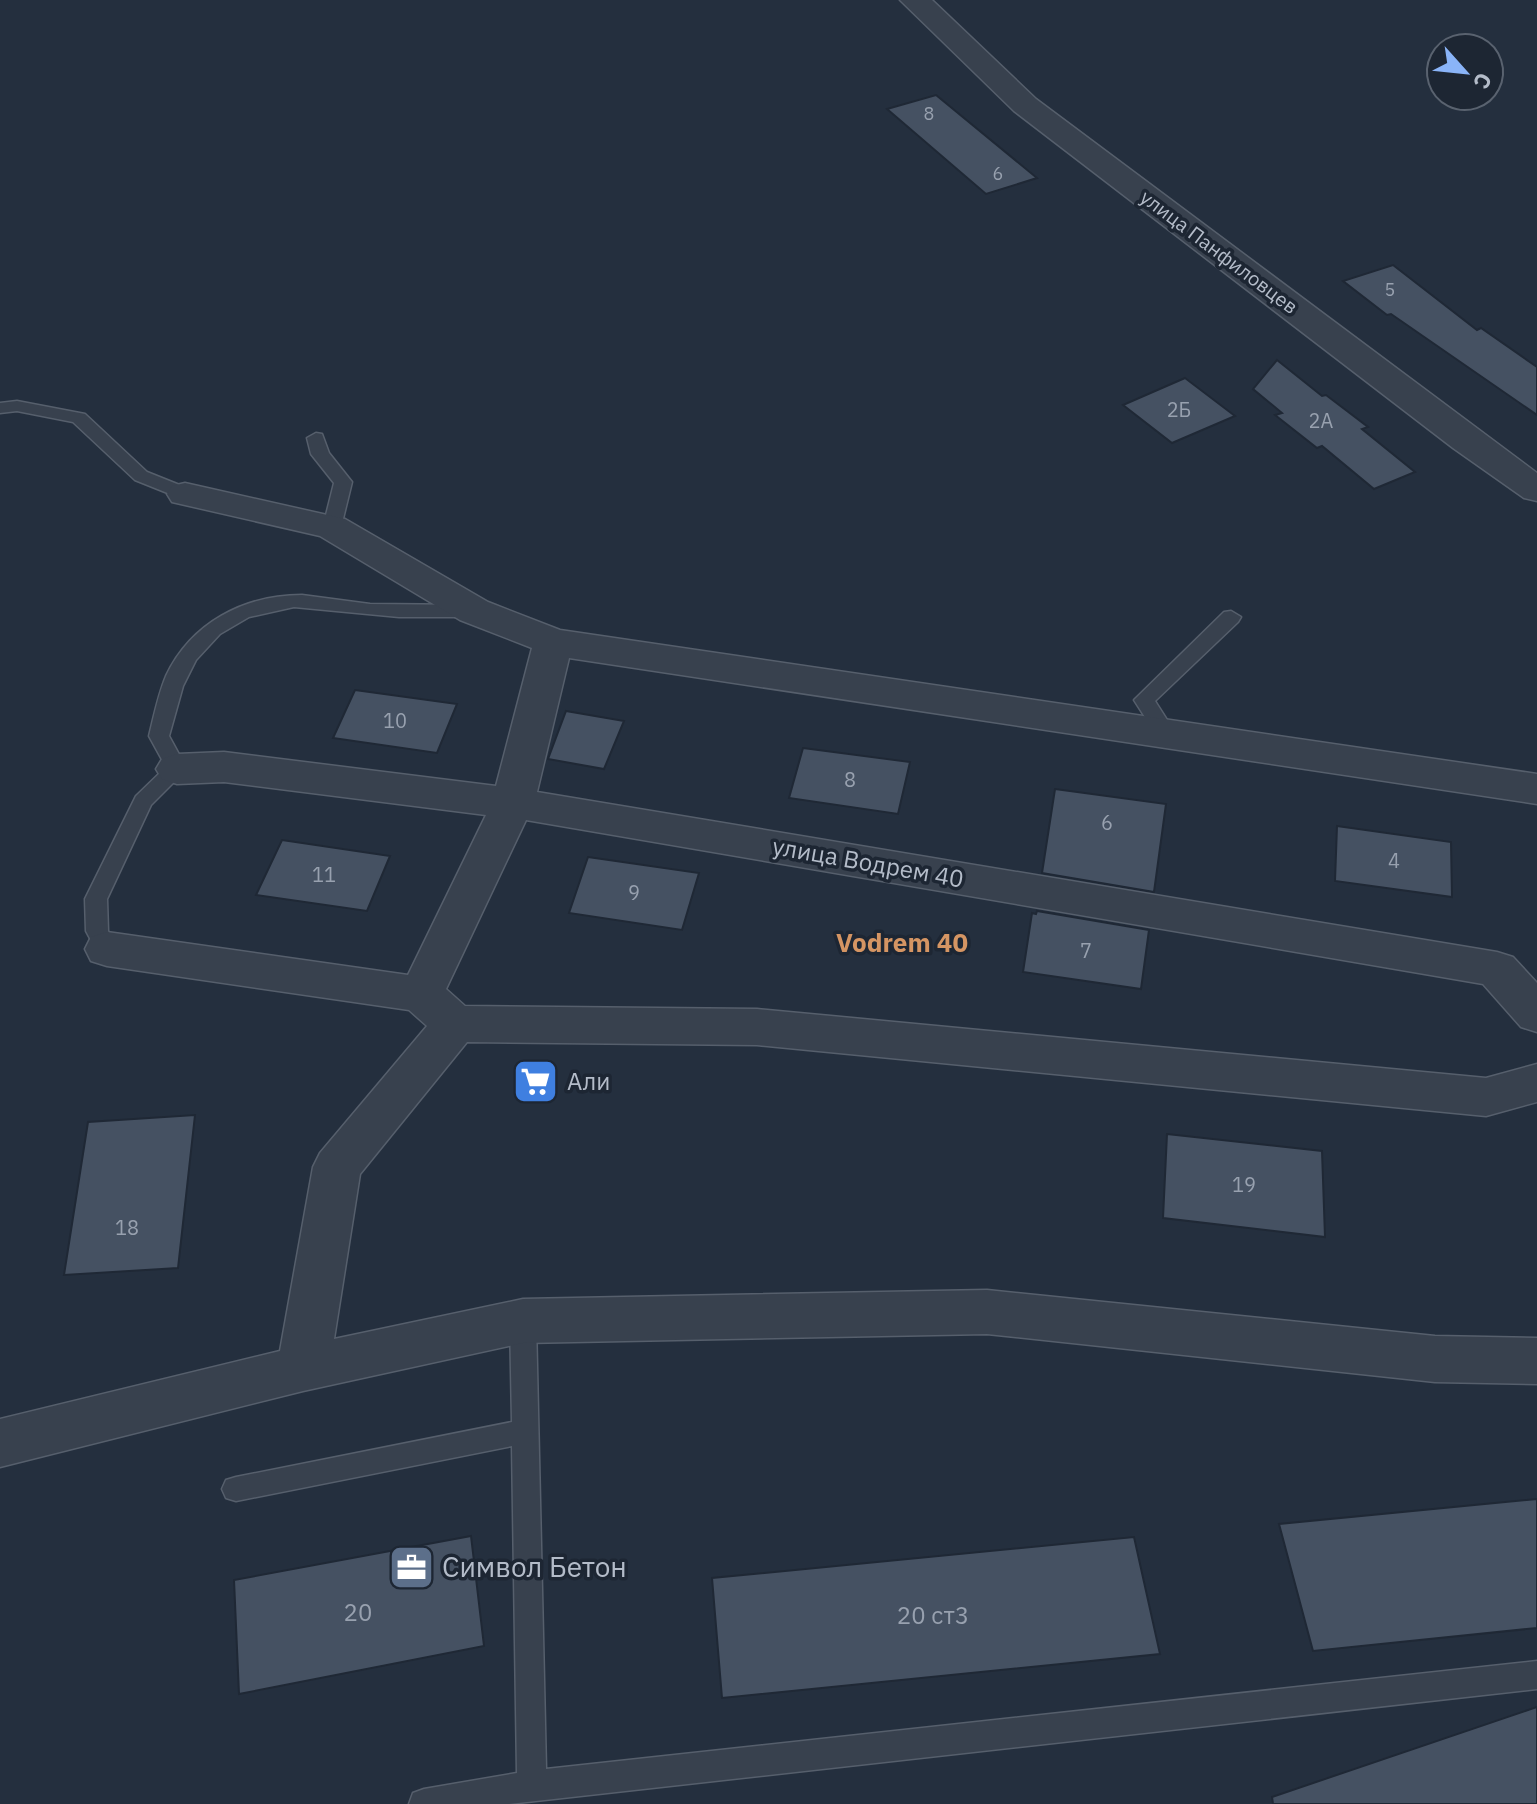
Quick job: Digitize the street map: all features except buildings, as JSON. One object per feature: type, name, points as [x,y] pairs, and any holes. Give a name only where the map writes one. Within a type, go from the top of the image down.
[{"type":"street","name":"улица Панфиловцев","points":[[914,0],[934,15],[1025,105],[1466,440],[1537,490]]},
{"type":"street","points":[[185,494],[332,527],[474,611],[553,642],[1537,789]]},
{"type":"street","points":[[303,1368],[337,1167],[438,1009],[513,803],[553,642]]},
{"type":"street","name":"улица Водрем 40","points":[[177,769],[224,767],[513,803],[1497,969],[1537,1014]]},
{"type":"street","points":[[107,949],[438,1009],[757,1027],[1486,1097],[1537,1083]]},
{"type":"street","points":[[0,1443],[303,1368],[523,1321],[987,1312],[1435,1359],[1537,1361]]},
{"type":"lane","points":[[0,408],[17,406],[79,418],[141,476],[185,494]]},
{"type":"lane","points":[[316,438],[320,454],[343,482],[332,527]]},
{"type":"lane","points":[[107,949],[97,931],[96,899],[143,801],[177,769],[159,736],[178,672],[205,635],[236,612],[265,603],[324,602],[352,609],[474,611]]},
{"type":"lane","points":[[1166,734],[1144,700],[1231,617]]},
{"type":"lane","points":[[523,1321],[532,1785]]},
{"type":"lane","points":[[236,1489],[525,1431]]},
{"type":"lane","points":[[424,1804],[532,1785],[1537,1675]]},
{"type":"place","name":"Али","points":[[536,1082]]},
{"type":"place","name":"Символ Бетон","points":[[411,1567]]},
{"type":"district","name":"Vodrem 40","points":[[902,943]]}]
